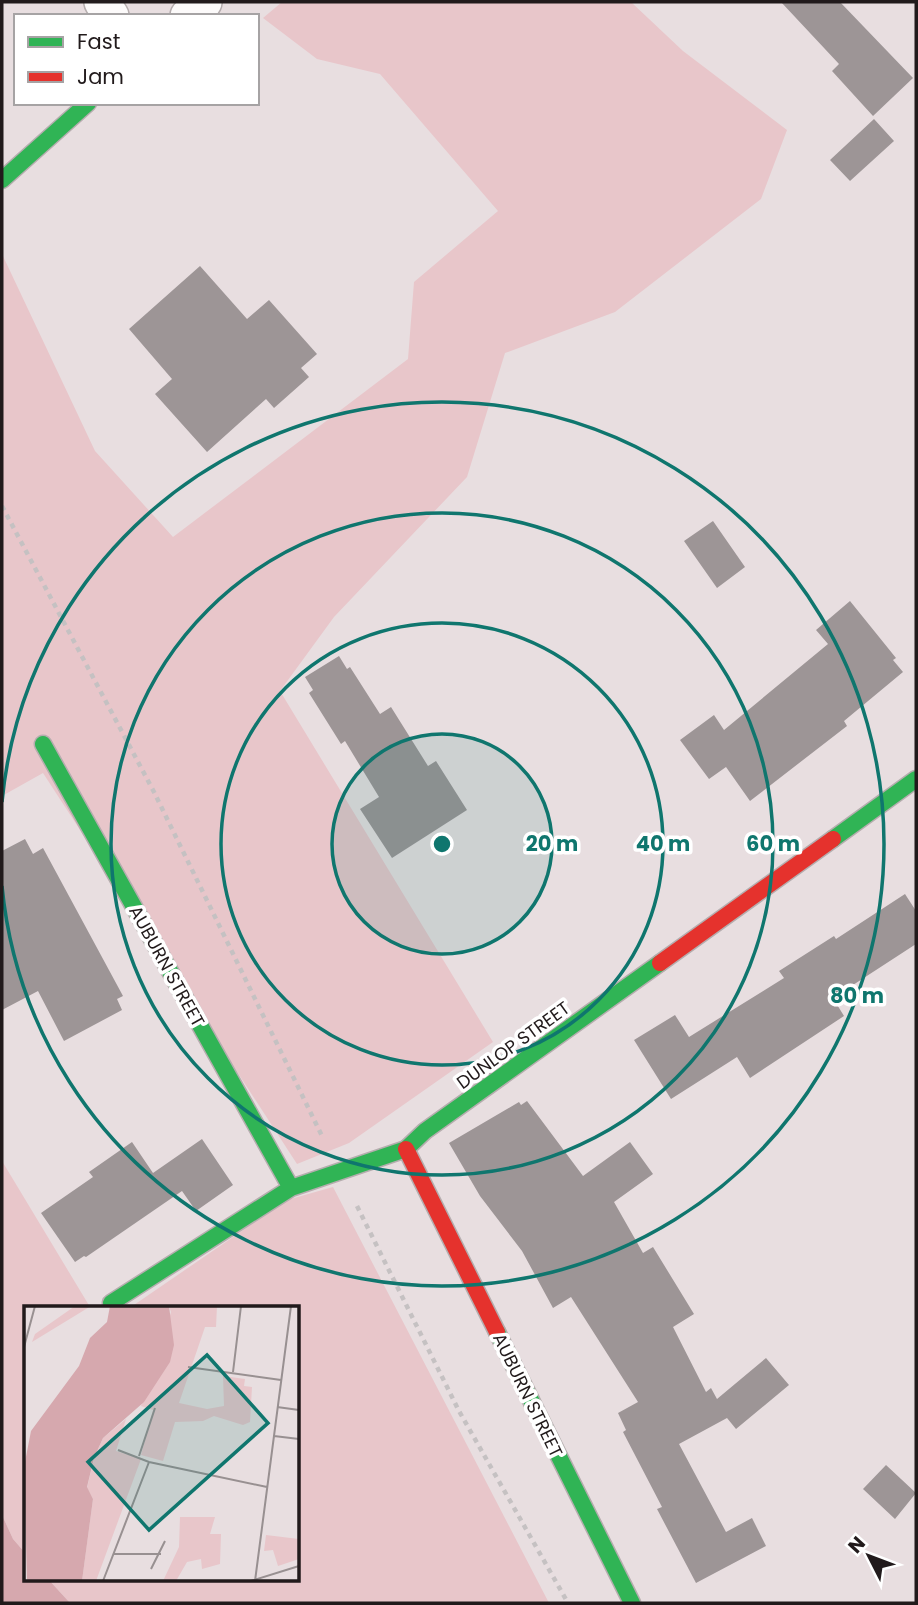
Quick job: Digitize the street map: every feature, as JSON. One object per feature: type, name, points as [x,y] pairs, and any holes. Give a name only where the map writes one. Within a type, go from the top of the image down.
[{"type":"street","points":[[190,14],[204,2]]},
{"type":"street","points":[[2,180],[86,105]]},
{"type":"street","name":"AUBURN STREET","points":[[43,744],[291,1188]]},
{"type":"street","name":"DUNLOP STREET","points":[[111,1303],[291,1188],[406,1149],[425,1131],[916,779]]},
{"type":"street","name":"AUBURN STREET","points":[[406,1149],[632,1603]]},
{"type":"path","points":[[2,506],[154,792],[458,1412],[568,1603]]},
{"type":"shaded area","points":[[282,2],[631,2],[683,51],[787,130],[761,199],[615,312],[505,353],[467,477],[334,617],[280,691],[493,1042],[349,1143],[297,1164],[43,773],[2,796],[2,254],[95,451],[173,537],[408,359],[414,282],[498,211],[380,74],[317,59],[263,18]]},
{"type":"shaded area","points":[[2,1161],[89,1306],[24,1306],[24,1552],[13,1539],[2,1515]]},
{"type":"shaded area","points":[[333,1187],[549,1603],[70,1603],[49,1580],[299,1580],[299,1306],[132,1306],[287,1200]]},
{"type":"shaded area","points":[[2,1515],[13,1539],[24,1552],[24,1580],[49,1580],[70,1603],[2,1603]]},
{"type":"building","points":[[781,2],[840,2],[913,78],[873,116],[832,71],[839,64]]},
{"type":"building","points":[[874,119],[894,141],[850,181],[830,160]]},
{"type":"building","points":[[200,266],[247,319],[269,300],[317,354],[301,368],[309,377],[274,408],[266,399],[207,452],[155,394],[172,379],[129,329]]},
{"type":"building","points":[[713,521],[745,567],[717,588],[684,541]]},
{"type":"building","points":[[850,601],[896,658],[893,660],[903,672],[844,721],[847,726],[750,801],[726,767],[709,779],[680,740],[714,715],[724,730],[828,644],[816,630]]},
{"type":"building","points":[[339,656],[347,669],[350,667],[380,714],[391,707],[428,766],[436,761],[467,810],[392,858],[360,809],[379,797],[345,741],[341,744],[309,693],[313,690],[305,677]]},
{"type":"building","points":[[25,839],[33,854],[43,848],[123,996],[117,999],[122,1010],[64,1041],[38,991],[2,1010],[2,851]]},
{"type":"building","points":[[905,894],[916,911],[916,944],[833,998],[844,1016],[750,1078],[737,1057],[671,1099],[634,1040],[675,1015],[689,1037],[784,978],[779,971],[834,936],[836,939]]},
{"type":"building","points":[[527,1101],[583,1176],[630,1142],[653,1174],[614,1202],[643,1253],[653,1247],[694,1314],[673,1327],[706,1392],[711,1388],[717,1399],[766,1358],[789,1385],[736,1429],[727,1418],[679,1444],[726,1532],[752,1518],[766,1546],[696,1583],[657,1509],[662,1507],[623,1432],[626,1430],[618,1413],[638,1402],[571,1297],[553,1308],[522,1251],[480,1196],[449,1143],[519,1102],[521,1105]]},
{"type":"building","points":[[202,1139],[233,1185],[196,1211],[182,1191],[75,1262],[41,1213],[93,1177],[89,1172],[132,1142],[153,1173]]},
{"type":"building","points":[[886,1465],[916,1493],[895,1519],[863,1489]]},
{"type":"traffic: fast","points":[[2,180],[86,105]]},
{"type":"traffic: fast","points":[[43,744],[291,1188]]},
{"type":"traffic: fast","points":[[833,839],[916,779]]},
{"type":"traffic: fast","points":[[111,1303],[291,1188],[406,1149],[425,1131],[660,963]]},
{"type":"traffic: fast","points":[[497,1332],[632,1603]]},
{"type":"traffic: jam","points":[[660,963],[833,839]]},
{"type":"traffic: jam","points":[[406,1149],[497,1332]]}]
